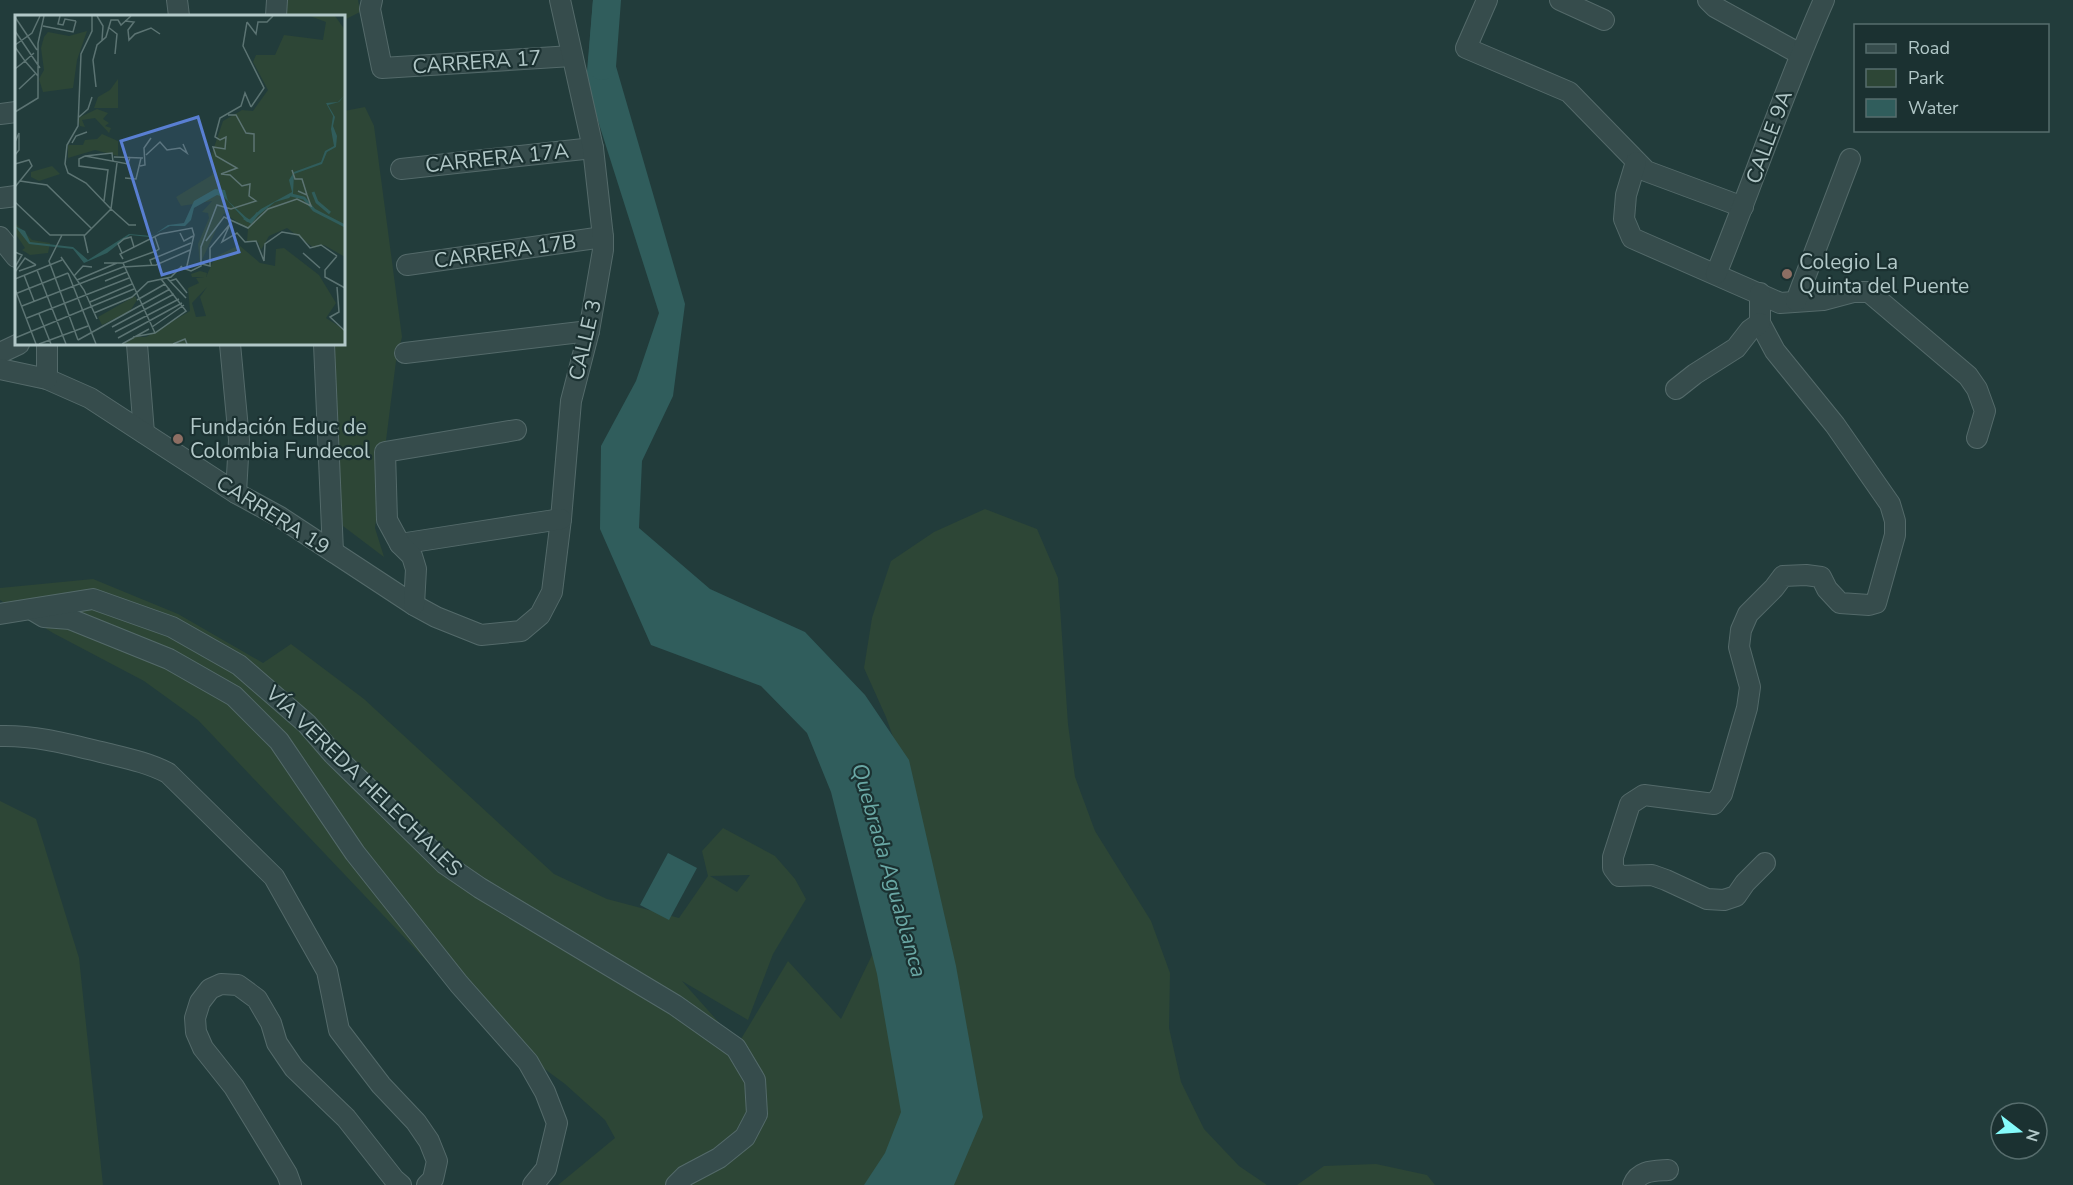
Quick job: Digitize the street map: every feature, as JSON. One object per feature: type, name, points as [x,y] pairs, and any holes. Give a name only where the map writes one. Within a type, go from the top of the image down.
[{"type":"street","points":[[177,0],[179,15]]},
{"type":"street","points":[[276,15],[277,0]]},
{"type":"street","name":"CARRERA 17","points":[[372,0],[370,9],[382,69],[572,56]]},
{"type":"street","name":"CALLE 3","points":[[482,636],[521,631],[540,615],[552,592],[571,401],[590,331],[603,250],[593,148],[560,0]]},
{"type":"street","points":[[1488,0],[1466,48],[1569,92],[1646,171],[1743,207]]},
{"type":"street","points":[[1560,0],[1604,20]]},
{"type":"street","name":"CALLE 9A","points":[[1716,274],[1800,54],[1824,0]]},
{"type":"street","points":[[1712,3],[1800,54]]},
{"type":"street","points":[[0,114],[15,112]]},
{"type":"street","name":"CARRERA 17A","points":[[401,169],[593,148]]},
{"type":"street","points":[[1796,301],[1850,159]]},
{"type":"street","points":[[1636,162],[1626,195],[1624,219],[1632,238],[1780,303],[1822,300],[1853,292],[1869,292],[1968,376],[1977,389],[1985,411],[1977,438]]},
{"type":"street","points":[[0,198],[15,196]]},
{"type":"street","name":"CARRERA 17B","points":[[407,265],[603,237]]},
{"type":"street","points":[[1761,293],[1760,323],[1775,351],[1835,425],[1890,504],[1895,521],[1892,549],[1876,603],[1869,605],[1840,603],[1827,590],[1821,577],[1783,576],[1748,614],[1741,630],[1739,646],[1750,687],[1747,708],[1722,794],[1713,804],[1644,795],[1630,804],[1613,857],[1613,868],[1619,876],[1652,875],[1707,899],[1724,900],[1736,896],[1745,883],[1765,863]]},
{"type":"street","points":[[1676,389],[1736,348],[1750,330],[1760,323]]},
{"type":"street","points":[[405,353],[590,331]]},
{"type":"street","points":[[0,353],[17,345]]},
{"type":"street","points":[[47,345],[47,379]]},
{"type":"street","points":[[137,345],[144,433]]},
{"type":"street","points":[[230,345],[239,440],[236,492]]},
{"type":"street","points":[[324,345],[333,552]]},
{"type":"street","name":"CARRERA 19","points":[[0,369],[47,379],[90,398],[236,492],[280,517],[414,605],[436,618],[482,636]]},
{"type":"street","points":[[414,605],[416,569],[412,556],[400,544],[387,520],[385,452],[516,430]]},
{"type":"street","points":[[400,544],[561,519]]},
{"type":"street","name":"VÍA VEREDA HELECHALES","points":[[0,614],[93,599],[172,627],[239,665],[307,724],[333,754],[445,864],[480,888],[675,1005],[736,1048],[755,1080],[757,1114],[745,1137],[719,1158],[685,1176],[676,1185]]},
{"type":"street","points":[[32,610],[44,617],[70,619],[169,659],[234,696],[279,741],[355,852],[459,984],[528,1062],[545,1092],[557,1123],[546,1169],[533,1185]]},
{"type":"street","points":[[0,736],[52,740],[150,764],[168,773],[274,877],[327,971],[339,1030],[381,1085],[416,1122],[429,1142],[437,1161],[433,1179],[427,1185]]},
{"type":"street","points":[[291,1185],[287,1174],[234,1088],[203,1048],[196,1032],[195,1018],[200,1002],[210,989],[221,984],[238,985],[257,999],[272,1023],[277,1043],[294,1068],[346,1118],[401,1185]]},
{"type":"street","points":[[1633,1185],[1635,1179],[1648,1171],[1668,1170]]},
{"type":"green space","points":[[279,0],[358,0],[360,12],[345,20],[345,15],[278,15]]},
{"type":"green space","points":[[365,107],[374,126],[402,337],[396,361],[375,528],[384,557],[343,526],[338,493],[331,345],[345,345],[345,111]]},
{"type":"green space","points":[[985,509],[1037,529],[1058,578],[1068,724],[1075,777],[1095,831],[1151,921],[1170,973],[1169,1028],[1181,1082],[1204,1129],[1239,1166],[1267,1185],[558,1185],[615,1138],[605,1120],[565,1084],[493,1031],[198,720],[144,681],[53,633],[0,600],[0,588],[93,579],[178,614],[263,663],[291,644],[364,699],[554,874],[607,899],[679,918],[708,876],[702,851],[723,828],[775,856],[795,879],[806,899],[773,954],[748,1020],[682,981],[738,1044],[788,961],[841,1019],[891,916],[903,765],[886,717],[864,668],[872,618],[891,561],[934,532]],"holes":[[[750,875],[737,892],[710,876]]]},
{"type":"green space","points":[[0,801],[36,819],[79,958],[103,1185],[0,1185]]},
{"type":"green space","points":[[1376,1164],[1427,1175],[1435,1185],[1297,1185],[1324,1166]]},
{"type":"water","points":[[593,0],[610,0],[604,25],[685,304],[673,396],[642,461],[639,528],[710,589],[805,632],[865,695],[909,760],[956,966],[983,1117],[954,1185],[864,1185],[885,1153],[901,1112],[877,974],[831,792],[807,733],[761,686],[651,645],[600,529],[601,446],[636,381],[659,313],[586,83]]},
{"type":"water","points":[[668,853],[697,868],[669,920],[640,905]]},
{"type":"waterway","name":"Quebrada Aguablanca","points":[[602,66],[607,0]]},
{"type":"place","name":"Colegio La Quinta del Puente","points":[[1787,274]]},
{"type":"place","name":"Fundación Educ de Colombia Fundecol","points":[[178,439]]}]
